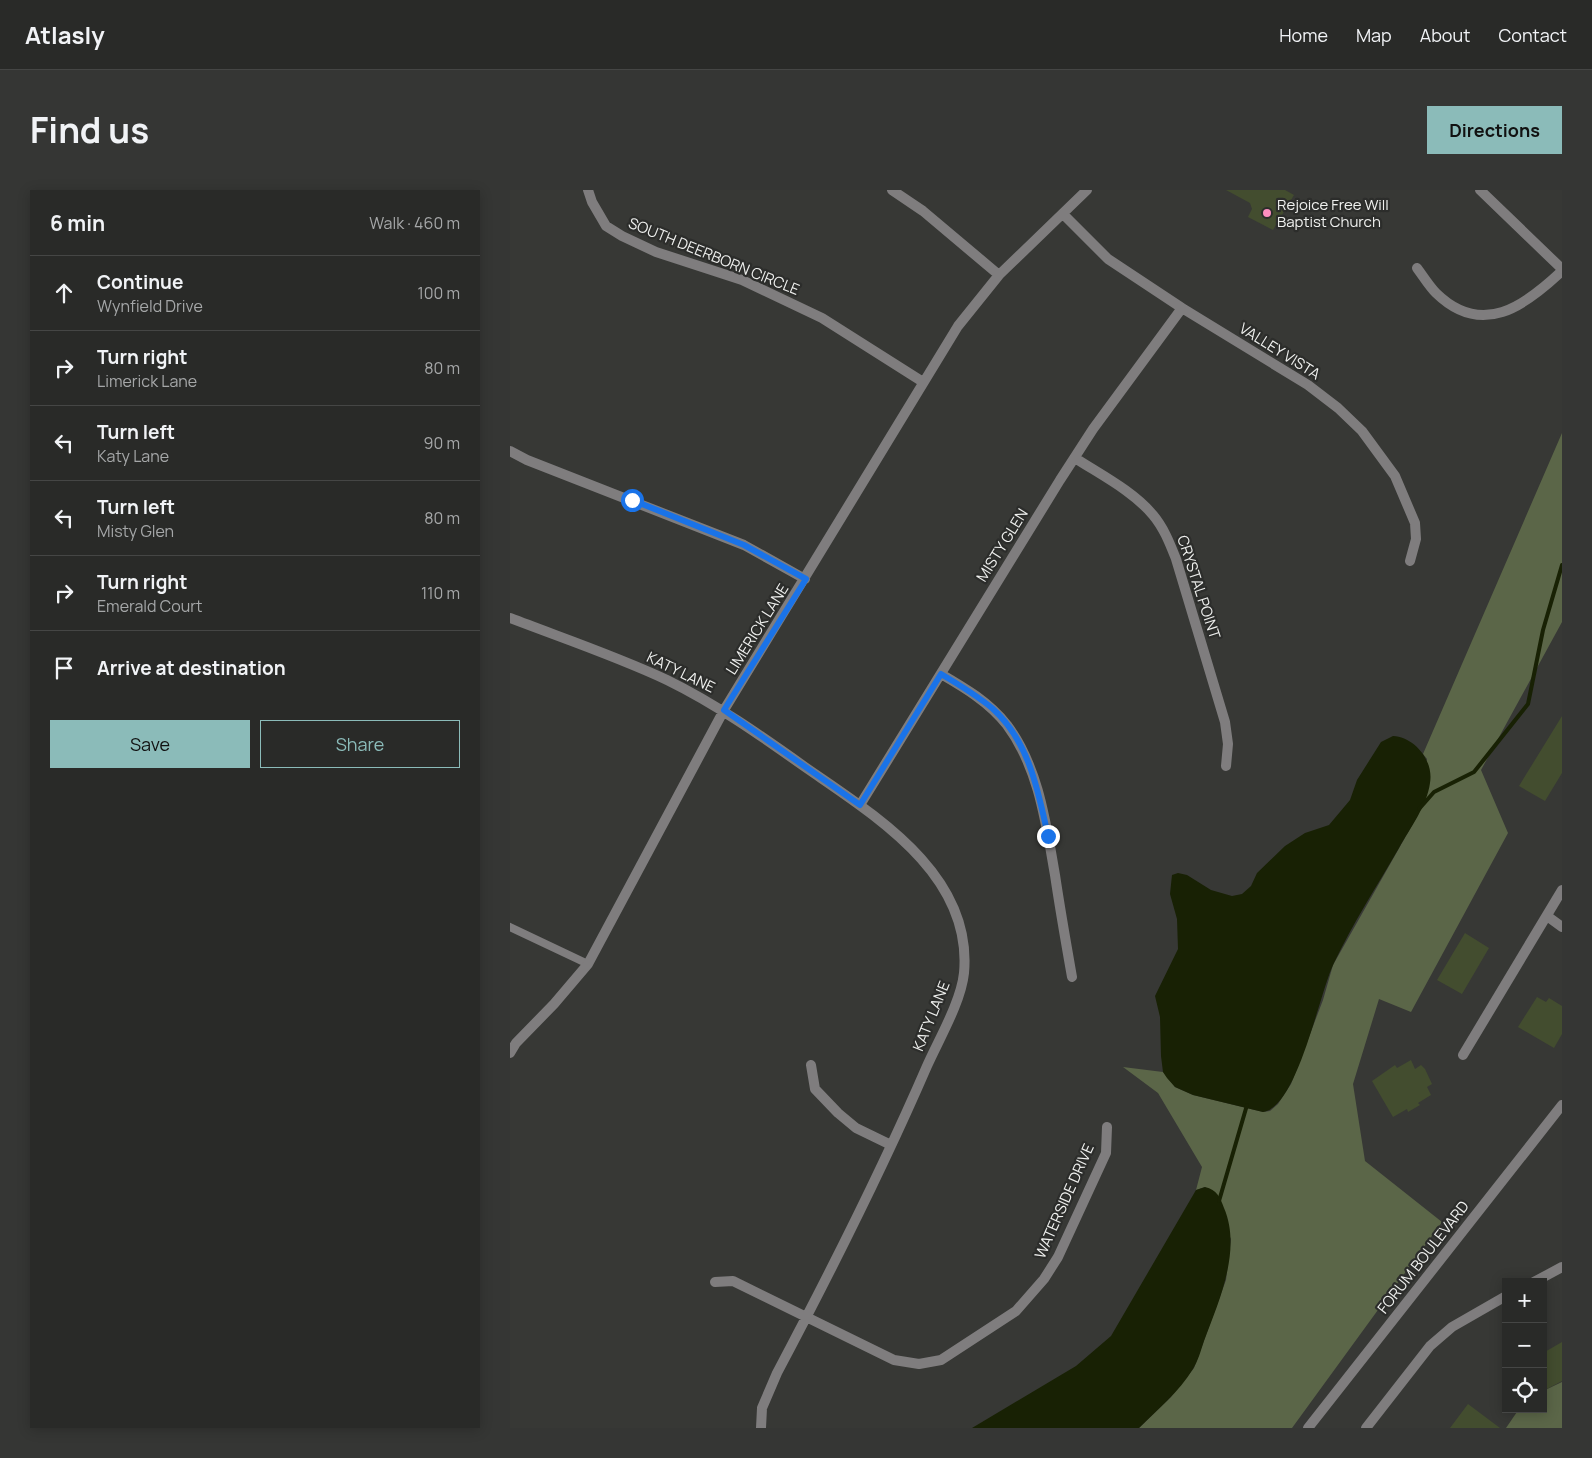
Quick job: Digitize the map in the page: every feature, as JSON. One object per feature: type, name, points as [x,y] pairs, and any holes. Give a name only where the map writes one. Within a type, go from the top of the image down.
[{"type":"street","name":"SOUTH DEERBORN CIRCLE","points":[[588,190],[592,202],[606,226],[622,236],[656,252],[742,280],[822,318],[923,382]]},
{"type":"street","points":[[892,190],[923,210],[999,275]]},
{"type":"street","name":"LIMERICK LANE","points":[[510,1053],[516,1043],[554,1004],[588,964],[724,710],[806,579],[958,326],[999,275],[1087,190]]},
{"type":"street","points":[[1418,268],[1435,293],[1454,306],[1487,316],[1507,312],[1533,296],[1562,270],[1503,210],[1480,190]]},
{"type":"street","name":"VALLEY VISTA","points":[[1063,214],[1108,259],[1182,308],[1308,385],[1338,408],[1362,430],[1395,476],[1415,522],[1416,539],[1410,561]]},
{"type":"street","name":"MISTY GLEN","points":[[860,805],[1075,458],[1182,308]]},
{"type":"street","points":[[510,451],[527,460],[744,545],[806,579]]},
{"type":"street","name":"CRYSTAL POINT","points":[[1075,458],[1134,497],[1152,514],[1166,534],[1176,559],[1225,722],[1228,744],[1226,766]]},
{"type":"street","name":"KATY LANE","points":[[510,618],[665,679],[724,710],[860,805],[910,845],[936,878],[951,903],[958,921],[964,949],[964,975],[954,1006],[891,1145],[777,1373],[762,1408],[761,1428]]},
{"type":"street","points":[[941,674],[993,709],[1006,724],[1029,761],[1048,836],[1072,977]]},
{"type":"street","points":[[1463,1055],[1562,890]]},
{"type":"street","points":[[1547,916],[1562,928]]},
{"type":"street","points":[[811,1065],[815,1090],[856,1128],[891,1145]]},
{"type":"street","name":"FORUM BOULEVARD","points":[[1308,1428],[1562,1105]]},
{"type":"street","name":"WATERSIDE DRIVE","points":[[715,1282],[733,1281],[894,1360],[918,1364],[941,1360],[1016,1312],[1044,1279],[1058,1257],[1106,1153],[1107,1127]]},
{"type":"street","points":[[1541,1278],[1562,1267]]},
{"type":"street","points":[[1366,1428],[1430,1346],[1452,1327],[1502,1298]]},
{"type":"lane","points":[[510,927],[588,964]]},
{"type":"shaded area","points":[[1562,433],[1562,622],[1481,770],[1508,833],[1411,1012],[1379,999],[1353,1084],[1365,1161],[1442,1222],[1292,1428],[1139,1428],[1171,1397],[1194,1368],[1226,1280],[1231,1239],[1205,1187],[1196,1190],[1202,1167],[1158,1093],[1123,1067],[1163,1072],[1175,1087],[1193,1095],[1263,1112],[1270,1111],[1278,1104],[1291,1084],[1323,1000],[1333,965],[1419,813],[1427,759],[1423,754]]},
{"type":"shaded area","points":[[1393,736],[1401,737],[1415,745],[1426,758],[1430,774],[1428,792],[1418,817],[1341,948],[1328,978],[1297,1071],[1287,1091],[1275,1105],[1263,1112],[1193,1095],[1175,1087],[1163,1072],[1160,1017],[1155,996],[1178,949],[1177,919],[1170,894],[1172,875],[1178,873],[1187,875],[1211,890],[1232,896],[1242,894],[1251,886],[1257,873],[1285,846],[1305,833],[1329,825],[1350,800],[1357,780],[1381,742]]},
{"type":"shaded area","points":[[1205,1187],[1218,1194],[1224,1208],[1229,1224],[1230,1258],[1222,1292],[1196,1363],[1168,1400],[1139,1428],[972,1428],[1076,1366],[1111,1336],[1196,1190]]},
{"type":"shaded area","points":[[1562,1382],[1562,1428],[1506,1428],[1516,1413],[1547,1413],[1547,1389]]},
{"type":"building","name":"Rejoice Free Will Baptist Church","points":[[1226,190],[1285,190],[1294,195],[1273,230],[1248,217],[1252,209],[1250,203]]},
{"type":"building","points":[[1562,716],[1562,773],[1545,801],[1519,786]]},
{"type":"building","points":[[1465,933],[1489,948],[1462,994],[1437,980]]},
{"type":"building","points":[[1537,997],[1546,1002],[1549,998],[1562,1006],[1562,1034],[1554,1048],[1518,1027]]},
{"type":"building","points":[[1411,1060],[1415,1069],[1421,1065],[1425,1069],[1432,1084],[1427,1087],[1431,1095],[1418,1103],[1420,1105],[1408,1112],[1407,1109],[1393,1117],[1372,1081],[1395,1065],[1397,1068]]},
{"type":"building","points":[[1562,1342],[1562,1381],[1547,1389],[1547,1368],[1547,1351]]},
{"type":"building","points":[[1468,1404],[1500,1428],[1450,1428]]},
{"type":"waterway","points":[[1419,809],[1434,792],[1474,772],[1528,704],[1543,630],[1562,565]]},
{"type":"waterway","points":[[1219,1201],[1247,1105]]},
{"type":"place","name":"Rejoice Free Will Baptist Church","points":[[1267,213]]},
{"type":"route","points":[[632,500],[744,545],[806,579],[724,710],[860,805],[941,674],[993,709],[1018,741],[1029,761],[1048,836]]}]
